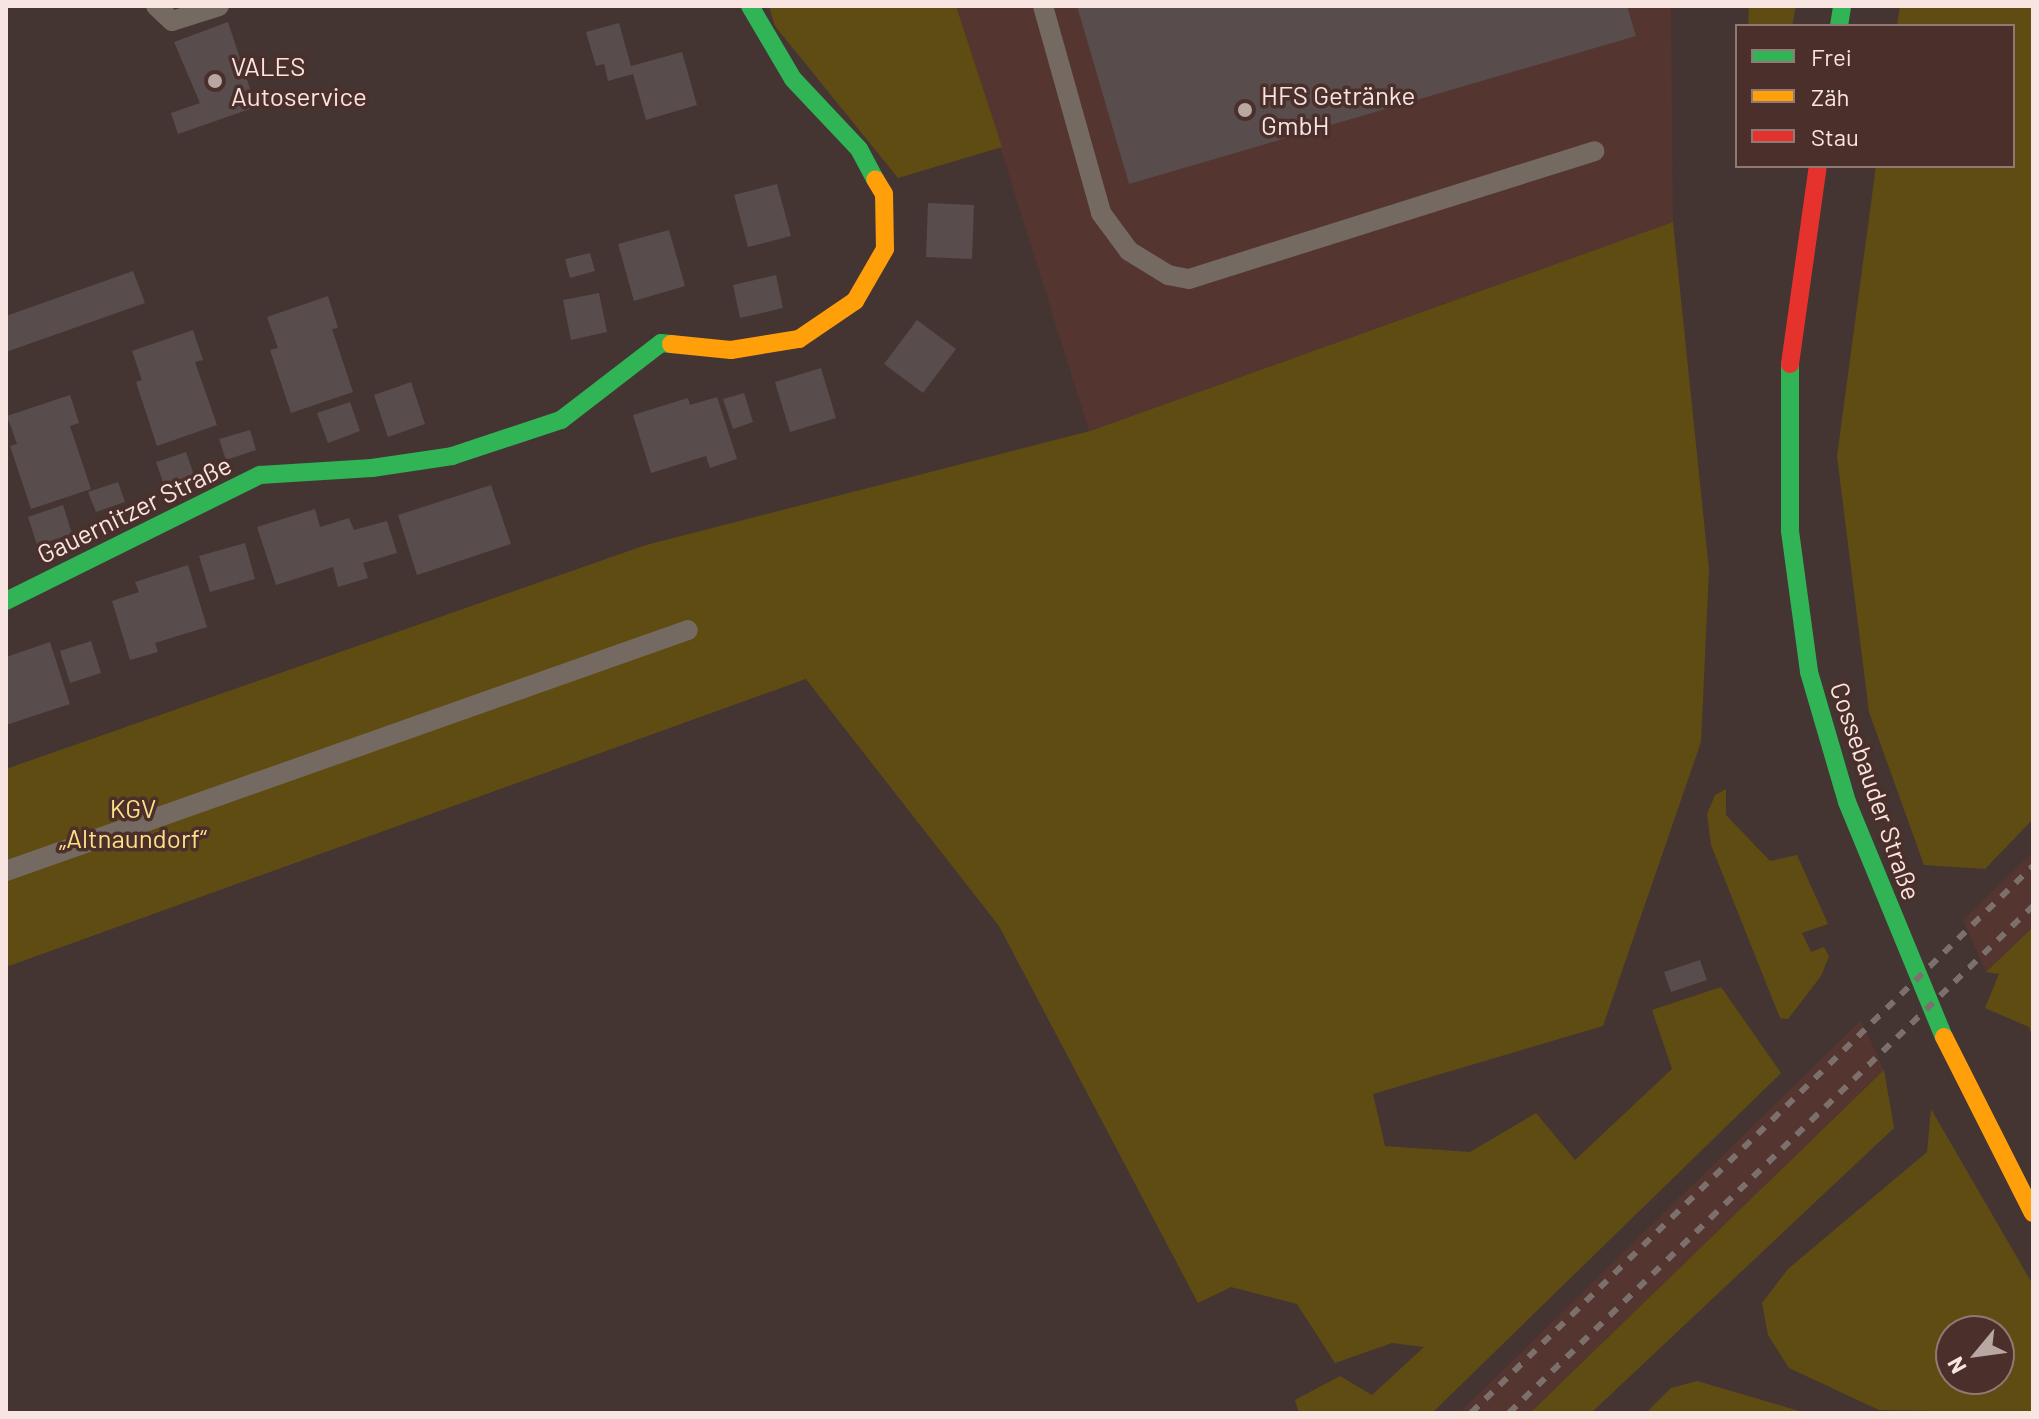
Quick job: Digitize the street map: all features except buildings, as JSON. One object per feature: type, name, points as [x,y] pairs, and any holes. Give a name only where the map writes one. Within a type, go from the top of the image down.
[{"type":"street","name":"Gauernitzer Straße","points":[[6,601],[260,475],[372,468],[452,456],[561,420],[661,343],[731,350],[799,339],[855,301],[885,249],[884,194],[859,149],[793,79],[750,6]]},
{"type":"street","name":"Cossebauder Straße","points":[[1818,168],[1790,345],[1790,531],[1809,672],[1847,802],[1895,926],[1969,1094],[2033,1213]]},
{"type":"lane","points":[[156,6],[172,21],[219,6]]},
{"type":"lane","points":[[1043,6],[1101,213],[1129,251],[1168,275],[1189,279],[1594,151]]},
{"type":"lane","points":[[6,871],[688,630]]},
{"type":"shaded area","points":[[956,6],[1671,6],[1673,222],[1089,431]]},
{"type":"shaded area","points":[[2033,852],[2033,927],[1986,972],[1963,920]]},
{"type":"shaded area","points":[[1861,1020],[1884,1070],[1530,1413],[1459,1413]]},
{"type":"green space","points":[[769,6],[956,6],[1002,147],[898,178],[775,26]]},
{"type":"green space","points":[[1749,6],[1796,6],[1792,24],[1748,24]]},
{"type":"green space","points":[[1900,6],[2033,6],[2033,819],[1985,869],[1924,865],[1869,712],[1837,456],[1876,168],[2015,168],[2015,24],[1897,24]]},
{"type":"green space","name":"KGV „Altnaundorf“","points":[[1673,222],[1709,570],[1701,742],[1603,1026],[1373,1094],[1385,1146],[1470,1152],[1536,1113],[1575,1160],[1672,1069],[1652,1010],[1721,987],[1781,1073],[1432,1413],[1299,1413],[1295,1400],[1340,1376],[1372,1395],[1424,1347],[1392,1343],[1335,1363],[1297,1304],[1231,1287],[1198,1303],[999,926],[806,679],[6,967],[6,769],[646,545],[1090,431]]},
{"type":"green space","points":[[1726,789],[1726,815],[1770,861],[1797,855],[1828,924],[1802,933],[1811,952],[1824,947],[1829,956],[1821,976],[1788,1019],[1780,1018],[1711,845],[1707,814],[1715,795]]},
{"type":"green space","points":[[2033,927],[2033,1038],[2029,1027],[1985,1008],[1999,974],[1986,972]]},
{"type":"green space","points":[[1884,1070],[1894,1128],[1591,1413],[1530,1413]]},
{"type":"green space","points":[[1931,1109],[2033,1285],[2033,1413],[1879,1410],[1789,1368],[1768,1335],[1762,1303],[1788,1269],[1927,1152]]},
{"type":"green space","points":[[1697,1381],[1806,1413],[1646,1413],[1671,1388]]},
{"type":"railway","points":[[1471,1413],[2033,866]]},
{"type":"railway","points":[[1509,1413],[2033,906]]},
{"type":"traffic: fast","points":[[750,6],[793,79],[859,149],[875,179]]},
{"type":"traffic: fast","points":[[1839,24],[1842,6]]},
{"type":"traffic: fast","points":[[6,601],[260,475],[372,468],[452,456],[561,420],[661,343],[671,344]]},
{"type":"traffic: fast","points":[[1790,364],[1790,531],[1809,672],[1847,802],[1944,1037]]},
{"type":"traffic: slow","points":[[671,344],[731,350],[799,339],[855,301],[885,249],[884,194],[875,179]]},
{"type":"traffic: slow","points":[[1944,1037],[2033,1213]]},
{"type":"traffic: jam","points":[[1790,364],[1818,168]]},
{"type":"place","name":"VALES Autoservice","points":[[215,81]]},
{"type":"place","name":"HFS Getränke GmbH","points":[[1245,110]]}]
